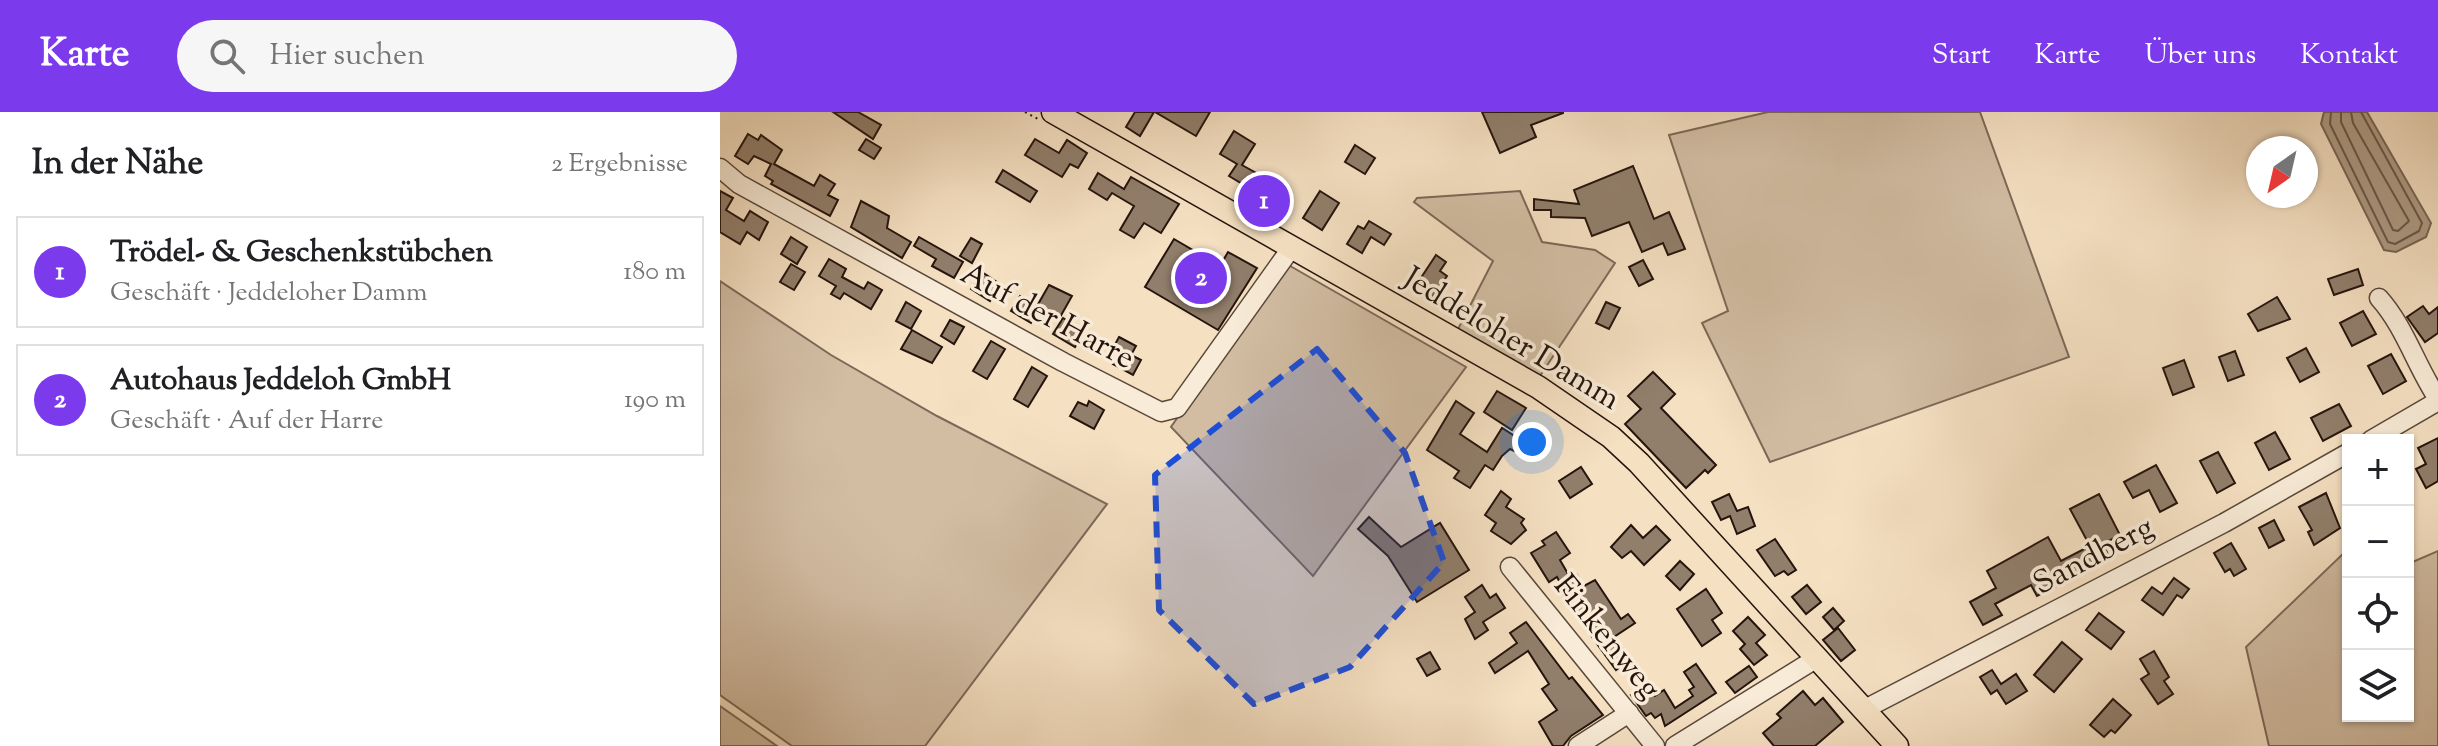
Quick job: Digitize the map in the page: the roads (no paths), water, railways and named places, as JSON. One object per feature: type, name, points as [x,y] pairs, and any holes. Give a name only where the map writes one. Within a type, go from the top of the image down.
[{"type":"main road","name":"Jeddeloher Damm","points":[[1046,116],[1292,247],[1538,387],[1611,437],[1897,746]]},
{"type":"street","name":"Auf der Harre","points":[[720,168],[739,184],[1063,362],[1161,412],[1177,408],[1292,247]]},
{"type":"street","points":[[2379,298],[2394,314],[2422,375],[2438,400],[2381,434]]},
{"type":"street","name":"Sandberg","points":[[1865,709],[2210,530],[2342,456]]},
{"type":"street","name":"Finkenweg","points":[[1510,567],[1655,746]]},
{"type":"street","points":[[1675,746],[1817,658]]},
{"type":"street","points":[[1578,746],[1629,713]]},
{"type":"water","points":[[2324,112],[2367,112],[2431,223],[2426,237],[2396,252],[2384,250],[2321,124]]},
{"type":"place","name":"Trödel- & Geschenkstübchen","points":[[1264,201]]},
{"type":"place","name":"Autohaus Jeddeloh GmbH","points":[[1201,278]]}]
